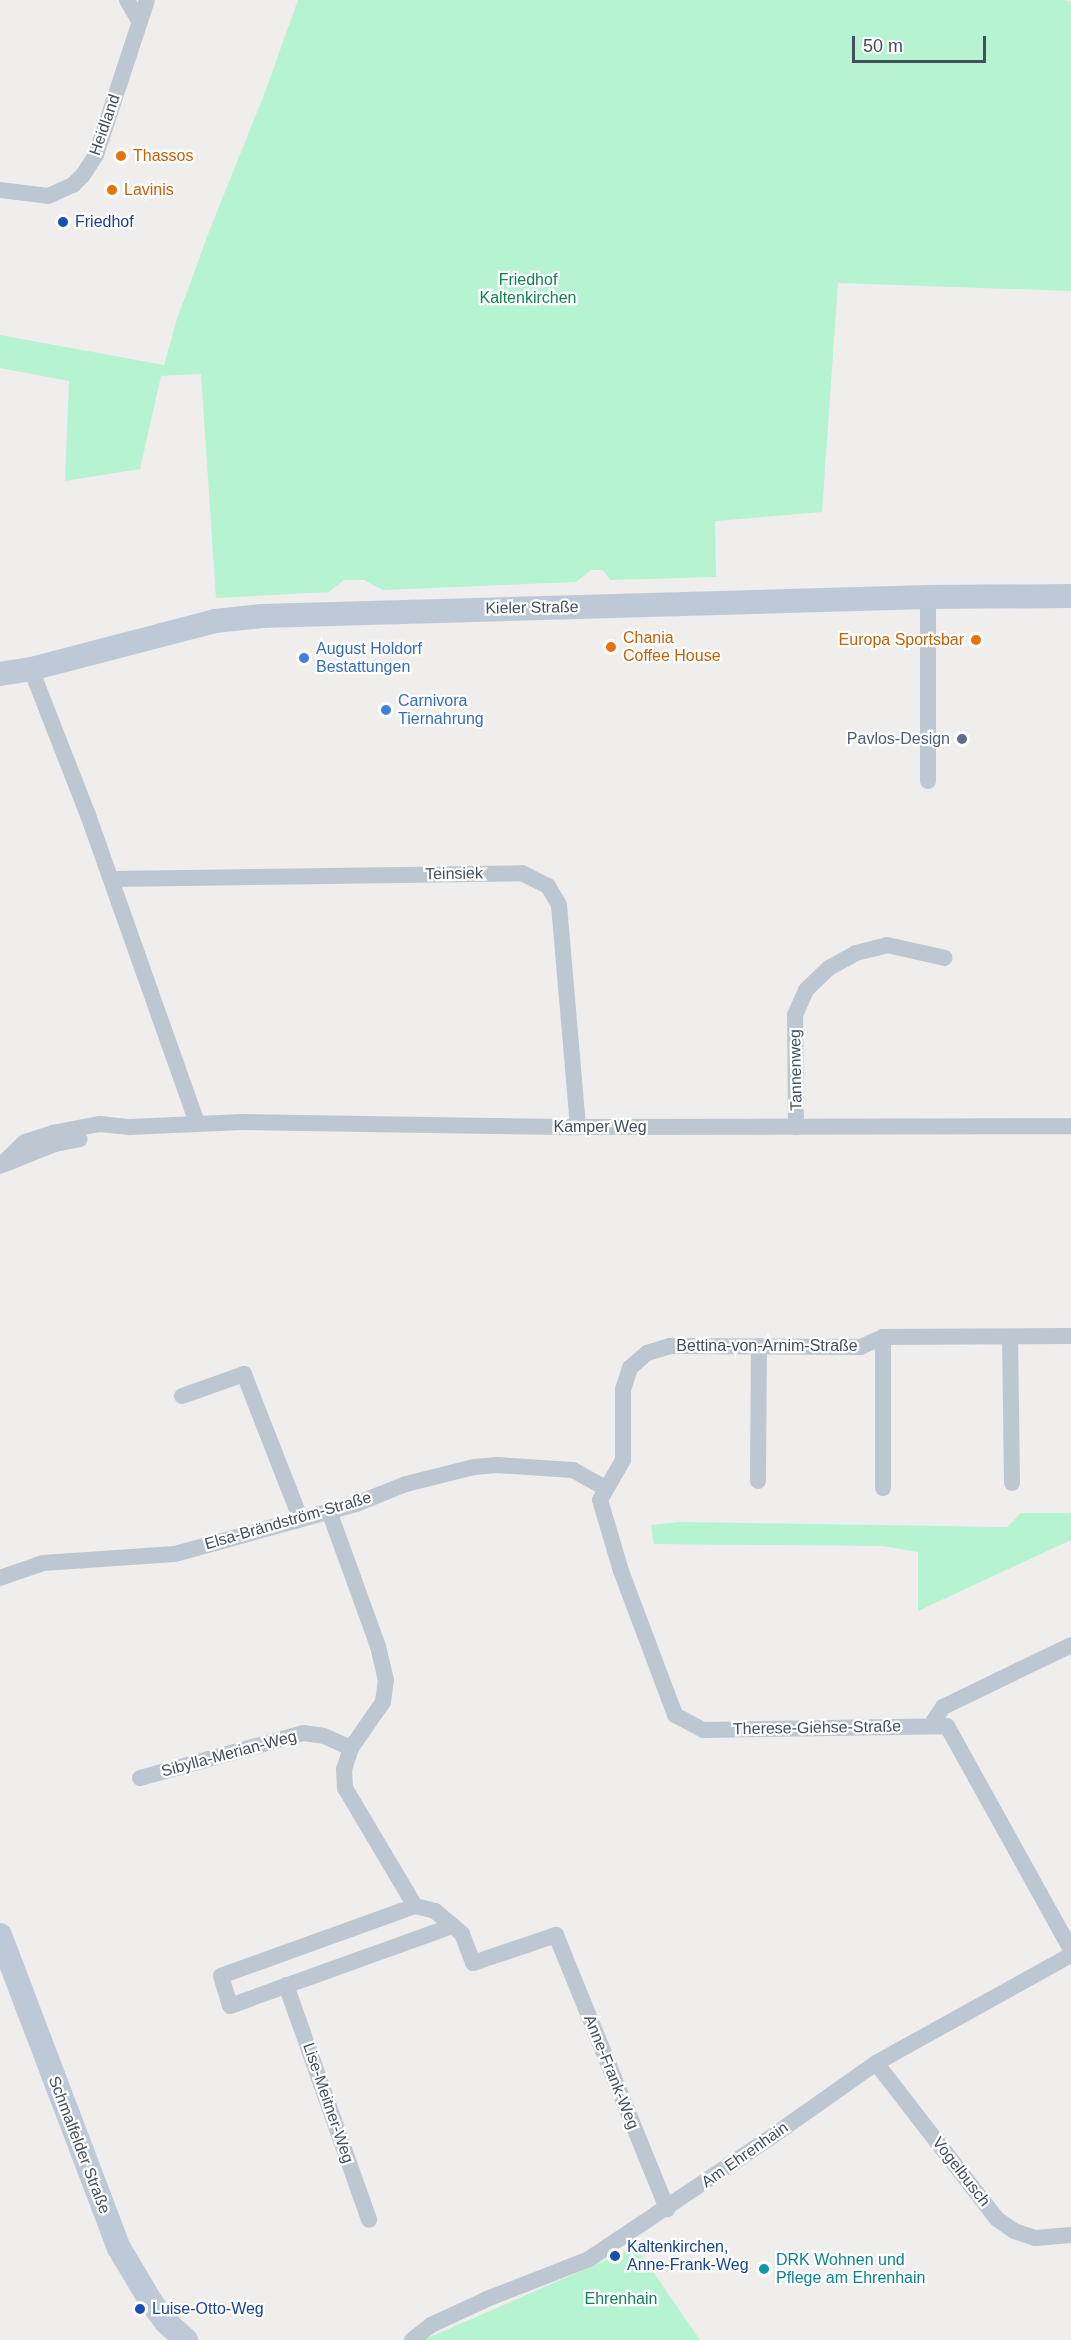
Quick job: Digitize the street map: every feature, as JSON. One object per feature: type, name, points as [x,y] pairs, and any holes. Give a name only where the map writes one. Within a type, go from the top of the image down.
[{"type":"main road","name":"Kieler Straße","points":[[0,674],[31,669],[214,621],[262,616],[928,597],[1071,596]]},
{"type":"main road","name":"Schmalfelder Straße","points":[[0,1935],[119,2248],[151,2302],[166,2322],[186,2340]]},
{"type":"street","points":[[127,0],[139,21]]},
{"type":"street","name":"Heidland","points":[[0,190],[48,196],[73,185],[83,175],[96,154],[147,0]]},
{"type":"street","points":[[928,597],[928,781]]},
{"type":"street","points":[[31,669],[112,879],[197,1123]]},
{"type":"street","name":"Teinsiek","points":[[112,879],[522,873],[548,886],[559,905],[578,1127]]},
{"type":"street","name":"Tannenweg","points":[[796,1127],[795,1015],[806,990],[838,963],[856,953],[887,945],[945,958]]},
{"type":"street","name":"Kamper Weg","points":[[1,1165],[25,1142],[52,1133],[100,1124],[130,1127],[197,1123],[578,1127],[1071,1126]]},
{"type":"street","name":"Kamper Weg","points":[[1,1165],[55,1144],[114,1133],[130,1127]]},
{"type":"street","points":[[1010,1336],[1012,1483]]},
{"type":"street","name":"Bettina-von-Arnim-Straße","points":[[606,1488],[622,1460],[623,1389],[630,1368],[647,1353],[670,1346],[861,1347],[883,1337],[1071,1336]]},
{"type":"street","points":[[883,1337],[883,1488]]},
{"type":"street","points":[[758,1481],[759,1346]]},
{"type":"street","points":[[182,1396],[244,1374],[300,1518]]},
{"type":"street","name":"Elsa-Brändström-Straße","points":[[0,1578],[43,1563],[174,1554],[356,1504],[406,1484],[474,1467],[497,1465],[573,1470],[606,1488]]},
{"type":"street","name":"Therese-Giehse-Straße","points":[[606,1488],[600,1500],[609,1536],[675,1715],[703,1730],[931,1725]]},
{"type":"street","points":[[329,1511],[378,1646],[386,1680],[383,1702],[351,1748],[344,1769],[345,1788],[415,1906]]},
{"type":"street","points":[[931,1725],[943,1707],[1071,1645]]},
{"type":"street","points":[[931,1725],[947,1726],[1071,1953]]},
{"type":"street","name":"Sibylla-Merian-Weg","points":[[140,1778],[303,1733],[324,1736],[351,1748]]},
{"type":"street","points":[[415,1906],[435,1911],[450,1927],[230,2006],[221,1976],[415,1906]]},
{"type":"street","name":"Anne-Frank-Weg","points":[[450,1927],[462,1934],[473,1963],[556,1935],[667,2209]]},
{"type":"street","name":"Am Ehrenhain","points":[[412,2340],[431,2325],[468,2308],[589,2259],[667,2209],[876,2063],[1071,1953]]},
{"type":"street","name":"Lise-Meitner-Weg","points":[[286,1985],[369,2220]]},
{"type":"street","name":"Vogelbusch","points":[[876,2063],[997,2219],[1014,2231],[1035,2238],[1071,2235]]},
{"type":"green space","name":"Friedhof Kaltenkirchen","points":[[298,0],[1064,0],[1071,2],[1071,291],[838,283],[822,512],[715,521],[716,577],[610,580],[603,570],[591,570],[576,582],[383,590],[364,580],[344,580],[329,592],[216,598],[201,374],[161,376],[140,469],[65,481],[69,381],[0,368],[0,335],[164,365],[177,319],[210,229],[264,95]]},
{"type":"green space","points":[[1021,1513],[1071,1513],[1071,1540],[918,1611],[918,1552],[883,1546],[654,1544],[651,1525],[679,1522],[1007,1527]]},
{"type":"green space","name":"Ehrenhain","points":[[636,2247],[700,2340],[423,2340],[444,2331]]},
{"type":"place","name":"Thassos","points":[[121,156]]},
{"type":"place","name":"Lavinis","points":[[112,190]]},
{"type":"place","name":"Friedhof","points":[[63,222]]},
{"type":"place","name":"Europa Sportsbar","points":[[976,640]]},
{"type":"place","name":"Chania Coffee House","points":[[611,647]]},
{"type":"place","name":"August Holdorf Bestattungen","points":[[304,658]]},
{"type":"place","name":"Carnivora Tiernahrung","points":[[386,710]]},
{"type":"place","name":"Pavlos-Design","points":[[962,739]]},
{"type":"place","name":"Kaltenkirchen, Anne-Frank-Weg","points":[[615,2256]]},
{"type":"place","name":"DRK Wohnen und Pflege am Ehrenhain","points":[[764,2269]]},
{"type":"place","name":"Luise-Otto-Weg","points":[[140,2309]]}]
